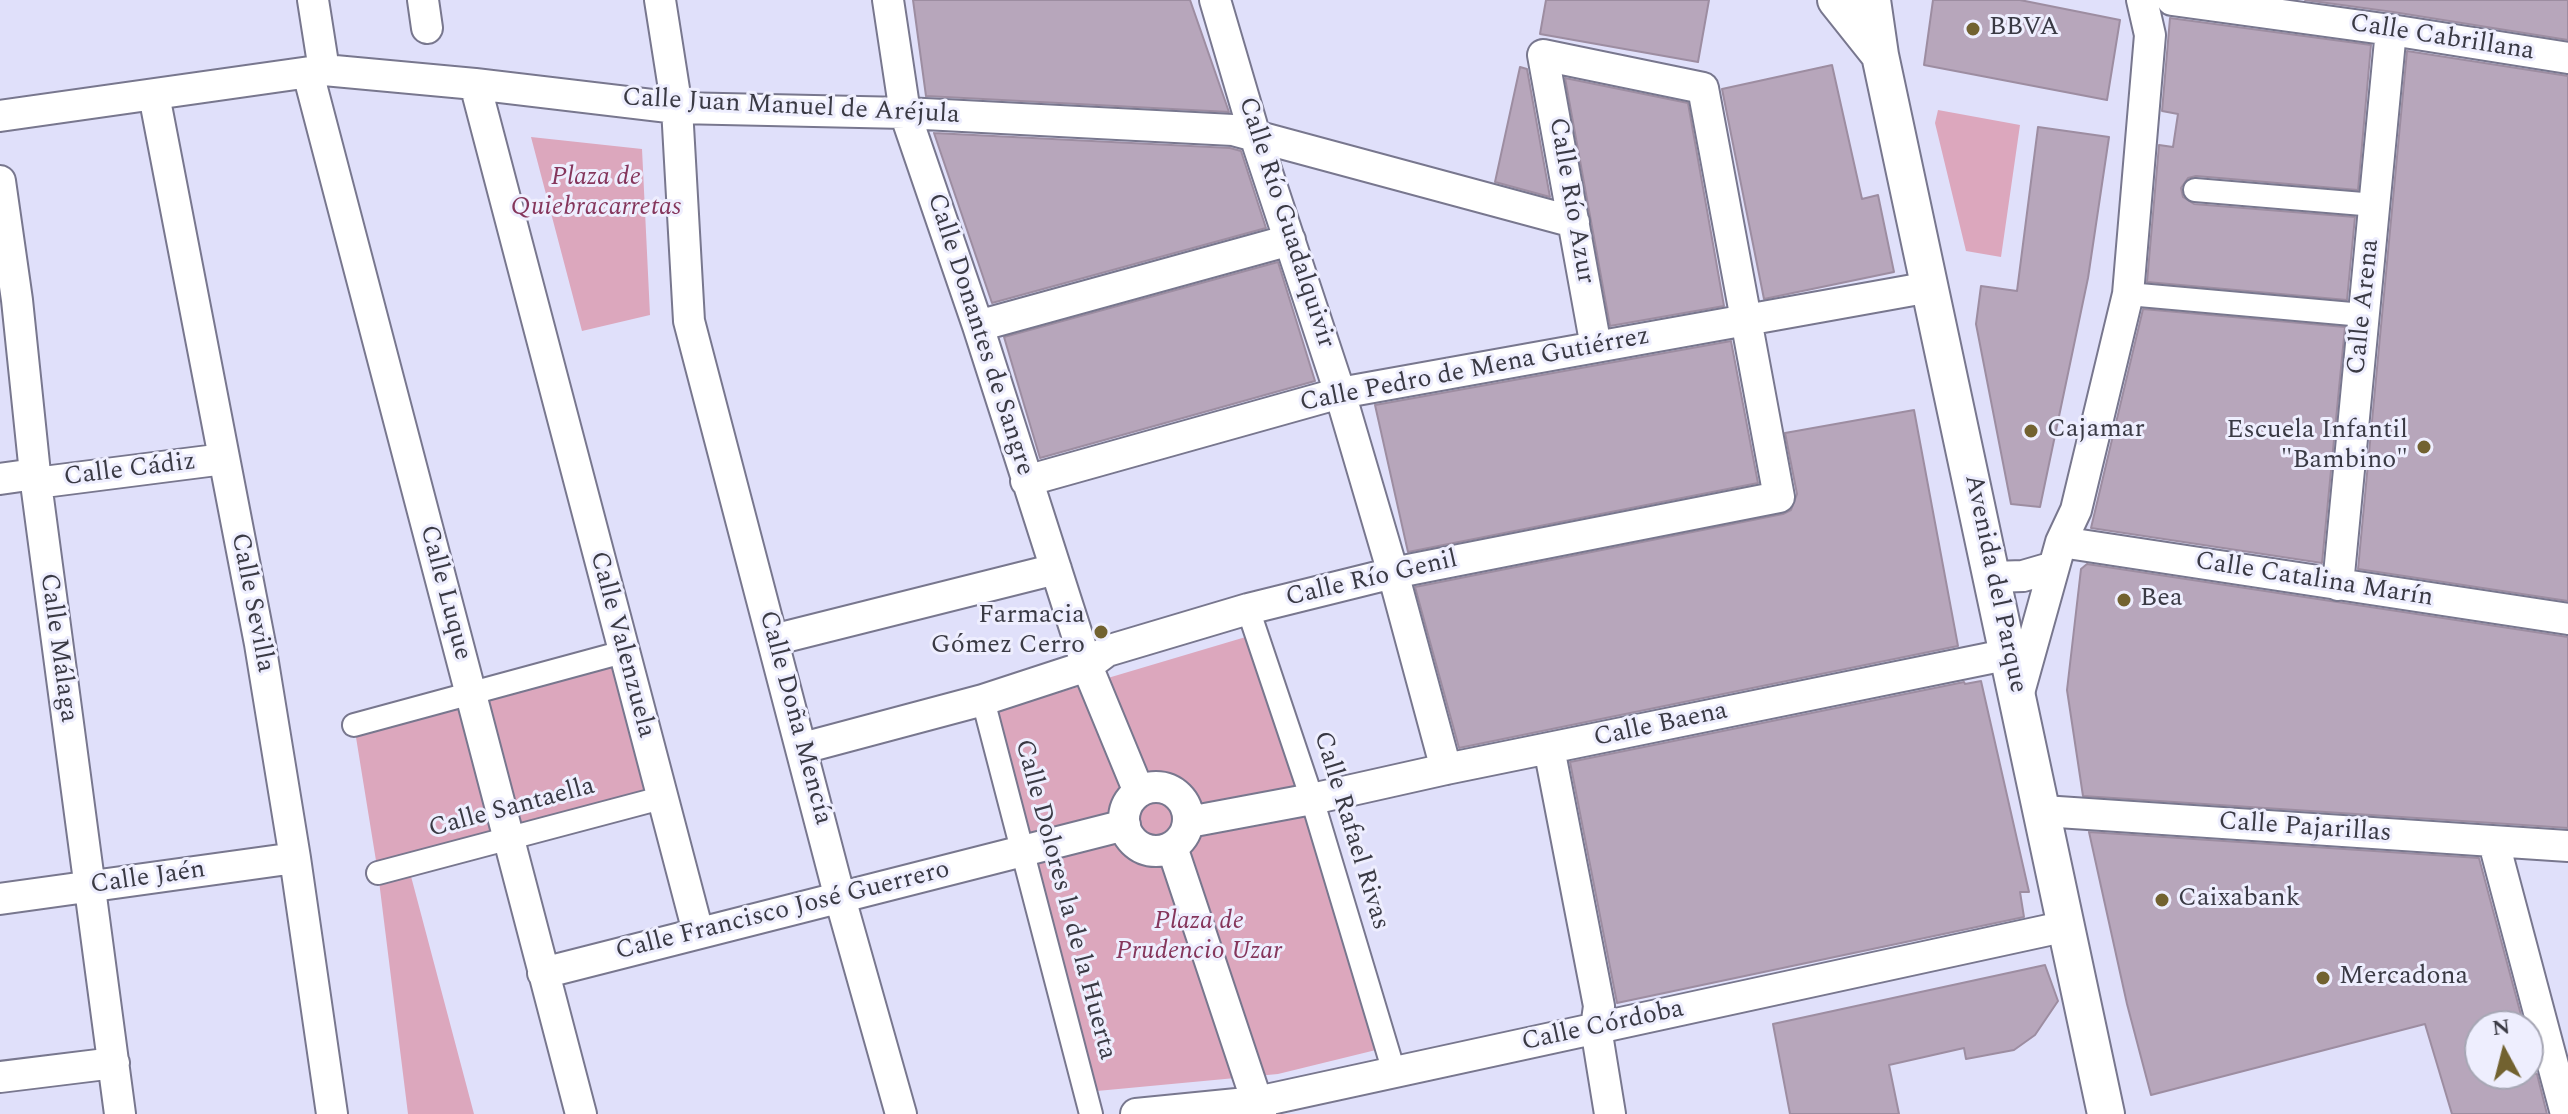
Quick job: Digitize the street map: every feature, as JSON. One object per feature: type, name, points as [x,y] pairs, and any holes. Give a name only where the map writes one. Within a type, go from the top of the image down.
[{"type":"street","name":"Calle Luque","points":[[313,0],[316,72],[470,693],[581,1114]]},
{"type":"street","points":[[660,0],[677,108]]},
{"type":"street","name":"Calle Donantes de Sangre","points":[[888,0],[905,113],[978,326],[1087,666],[1139,792]]},
{"type":"street","name":"Calle Río Guadalquivir","points":[[1215,0],[1255,136],[1340,393],[1446,769]]},
{"type":"street","name":"Avenida del Parque","points":[[1836,0],[1880,55]]},
{"type":"street","name":"Avenida del Parque","points":[[1872,0],[1880,55],[2106,1114]]},
{"type":"street","points":[[2018,695],[2057,555],[2076,510],[2128,294],[2150,35],[2142,0]]},
{"type":"street","name":"Calle Cabrillana","points":[[2172,0],[2568,58]]},
{"type":"street","name":"Calle Arena","points":[[2338,585],[2391,30]]},
{"type":"street","name":"Calle Río Azur","points":[[1596,347],[1543,55],[1703,88],[1747,320]]},
{"type":"street","name":"Calle Juan Manuel de Aréjula","points":[[0,116],[316,72],[475,84],[677,108],[905,113],[1233,130],[1574,222]]},
{"type":"street","name":"Calle Valenzuela","points":[[475,84],[698,932]]},
{"type":"street","name":"Calle Sevilla","points":[[154,95],[260,644],[332,1114]]},
{"type":"street","name":"Calle Doña Mencía","points":[[677,108],[689,321],[840,898],[901,1114]]},
{"type":"street","name":"Calle Málaga","points":[[0,181],[8,301],[35,479],[120,1114]]},
{"type":"street","points":[[2195,190],[2375,205]]},
{"type":"street","points":[[978,326],[1290,240]]},
{"type":"street","name":"Calle Pedro de Mena Gutiérrez","points":[[1026,481],[1340,393],[1930,287]]},
{"type":"street","points":[[2128,294],[2363,315]]},
{"type":"street","name":"Calle Río Genil","points":[[803,748],[983,700],[1087,666],[1107,651],[1248,609],[1393,573],[1779,497],[1747,320]]},
{"type":"street","name":"Calle Cádiz","points":[[0,479],[35,479],[224,459]]},
{"type":"street","points":[[1993,577],[2023,576],[2057,555]]},
{"type":"street","name":"Calle Catalina Marín","points":[[2057,555],[2338,585],[2568,619]]},
{"type":"street","points":[[773,640],[1056,569]]},
{"type":"street","name":"Calle Rafael Rivas","points":[[1248,609],[1312,799],[1394,1072]]},
{"type":"street","points":[[354,725],[623,652]]},
{"type":"street","name":"Calle Baena","points":[[1181,834],[1312,799],[1446,769],[2010,654]]},
{"type":"street","name":"Calle Dolores la de la Huerta","points":[[983,700],[1091,1114]]},
{"type":"street","points":[[1549,748],[1599,1006],[1596,1028],[1610,1114]]},
{"type":"street","points":[[1181,834],[1153,851],[1143,848],[1128,835],[1125,825],[1127,806],[1139,792],[1159,787],[1178,794],[1184,802],[1181,834],[1259,1108]]},
{"type":"street","name":"Calle Santaella","points":[[378,873],[661,798]]},
{"type":"street","name":"Calle Pajarillas","points":[[2043,811],[2568,846]]},
{"type":"street","name":"Calle Francisco José Guerrero","points":[[543,973],[1125,825]]},
{"type":"street","points":[[2494,843],[2566,1114]]},
{"type":"street","name":"Calle Jaén","points":[[0,899],[295,858]]},
{"type":"street","name":"Calle Córdoba","points":[[1136,1114],[1259,1108],[1394,1072],[2067,926]]},
{"type":"street","points":[[0,1077],[114,1063]]},
{"type":"green space","points":[[1938,110],[2020,125],[2001,257],[1966,251],[1935,123]]},
{"type":"green space","name":"Plaza de Quiebracarretas","points":[[531,137],[642,149],[650,315],[582,331]]},
{"type":"green space","name":"Plaza de Prudencio Uzar","points":[[1249,636],[1380,1049],[1278,1074],[1097,1091],[997,711]]},
{"type":"green space","points":[[623,652],[661,798],[408,865],[474,1114],[408,1114],[378,873],[354,725]]},
{"type":"building","points":[[913,0],[1190,0],[1229,112],[926,96]]},
{"type":"building","points":[[1546,0],[1709,0],[1698,62],[1540,34]]},
{"type":"building","points":[[1933,0],[2020,0],[2120,20],[2107,100],[1924,65]]},
{"type":"building","points":[[2305,0],[2568,0],[2568,40],[2393,12]]},
{"type":"building","points":[[2170,18],[2371,45],[2358,190],[2196,176],[2188,178],[2181,188],[2183,197],[2194,204],[2355,217],[2347,300],[2147,282],[2159,145],[2173,147],[2178,114],[2162,111]]},
{"type":"building","points":[[2407,51],[2568,76],[2568,601],[2358,569]]},
{"type":"building","points":[[1832,65],[1862,199],[1878,195],[1894,272],[1764,299],[1722,89]]},
{"type":"building","points":[[1520,67],[1527,69],[1550,197],[1495,182]]},
{"type":"building","points":[[1565,78],[1688,103],[1724,306],[1610,326]]},
{"type":"building","points":[[2038,127],[2109,137],[2088,278],[2040,507],[2011,504],[1976,324],[1981,286],[2017,291]]},
{"type":"building","points":[[934,133],[1241,151],[1266,228],[992,303]]},
{"type":"building","points":[[1278,262],[1315,381],[1040,458],[1004,337]]},
{"type":"building","points":[[2143,309],[2345,327],[2322,563],[2091,528]]},
{"type":"building","points":[[1731,341],[1758,483],[1408,552],[1375,405]]},
{"type":"building","points":[[1914,410],[1958,646],[1459,748],[1415,587],[1783,514],[1791,510],[1797,494],[1785,433]]},
{"type":"building","points":[[2087,564],[2568,637],[2568,828],[2083,796],[2067,690],[2081,569]]},
{"type":"building","points":[[1981,681],[2029,892],[2020,892],[2024,917],[1617,1003],[1570,762]]},
{"type":"building","points":[[2089,832],[2479,858],[2520,1010],[2464,1010],[2464,1090],[2541,1090],[2547,1114],[2452,1114],[2425,1024],[2151,1095],[2127,1004]]},
{"type":"building","points":[[2045,965],[2058,1001],[2035,1035],[2014,1050],[1966,1059],[1964,1048],[1889,1065],[1899,1114],[1790,1114],[1773,1024]]},
{"type":"place","name":"BBVA","points":[[1973,29]]},
{"type":"place","name":"Cajamar","points":[[2031,431]]},
{"type":"place","name":"Escuela Infantil \"Bambino\"","points":[[2424,447]]},
{"type":"place","name":"Bea","points":[[2124,600]]},
{"type":"place","name":"Farmacia Gómez Cerro","points":[[1101,632]]},
{"type":"place","name":"Caixabank","points":[[2162,900]]},
{"type":"place","name":"Mercadona","points":[[2323,978]]}]
